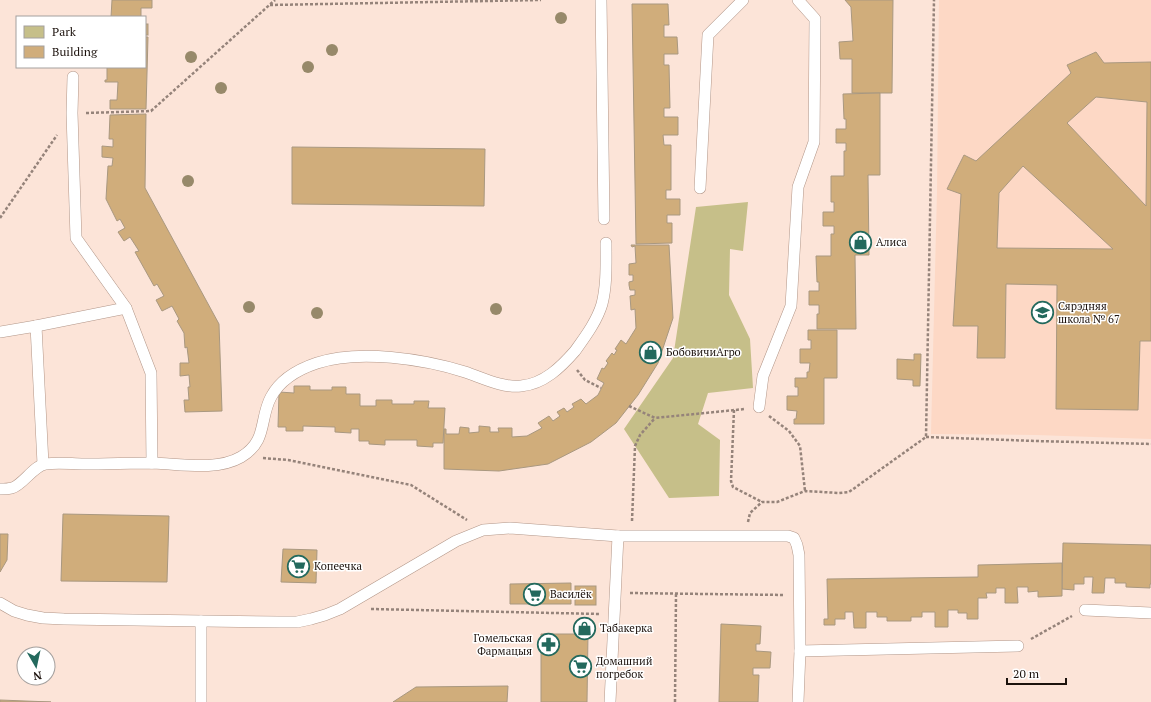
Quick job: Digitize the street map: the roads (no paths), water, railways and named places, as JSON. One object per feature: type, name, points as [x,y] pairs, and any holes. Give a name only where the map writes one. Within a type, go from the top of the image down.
[{"type":"lane","points":[[600,0],[604,219]]},
{"type":"lane","points":[[700,188],[708,35],[743,0]]},
{"type":"lane","points":[[758,407],[763,376],[791,306],[798,187],[814,142],[815,19],[798,0]]},
{"type":"lane","points":[[73,77],[72,113],[76,238],[126,308],[151,373],[152,463]]},
{"type":"lane","points":[[0,489],[13,488],[43,464],[152,463],[212,465],[228,463],[243,456],[256,445],[262,430],[270,398],[276,388],[288,377],[302,369],[317,363],[339,358],[391,358],[437,364],[504,385],[521,386],[538,382],[552,374],[568,359],[587,336],[602,305],[606,276],[606,242]]},
{"type":"lane","points":[[0,332],[126,308]]},
{"type":"lane","points":[[36,326],[43,464]]},
{"type":"lane","points":[[0,603],[14,611],[43,618],[201,622],[297,622],[325,615],[340,608],[456,541],[482,530],[510,528],[618,536],[788,536],[794,538],[799,555],[800,650],[798,702]]},
{"type":"lane","points":[[610,702],[618,536]]},
{"type":"lane","points":[[1085,610],[1151,613]]},
{"type":"lane","points":[[201,622],[201,702]]},
{"type":"lane","points":[[800,650],[1018,646]]},
{"type":"place","name":"Алиса","points":[[861,242]]},
{"type":"place","name":"Сярэдняя школа № 67","points":[[1042,312]]},
{"type":"place","name":"БобовичиАгро","points":[[650,352]]},
{"type":"place","name":"Копеечка","points":[[299,566]]},
{"type":"place","name":"Василёк","points":[[534,594]]},
{"type":"place","name":"Табакерка","points":[[584,628]]},
{"type":"place","name":"Гомельская Фармацыя","points":[[548,644]]},
{"type":"place","name":"Домашний погребок","points":[[580,667]]}]
